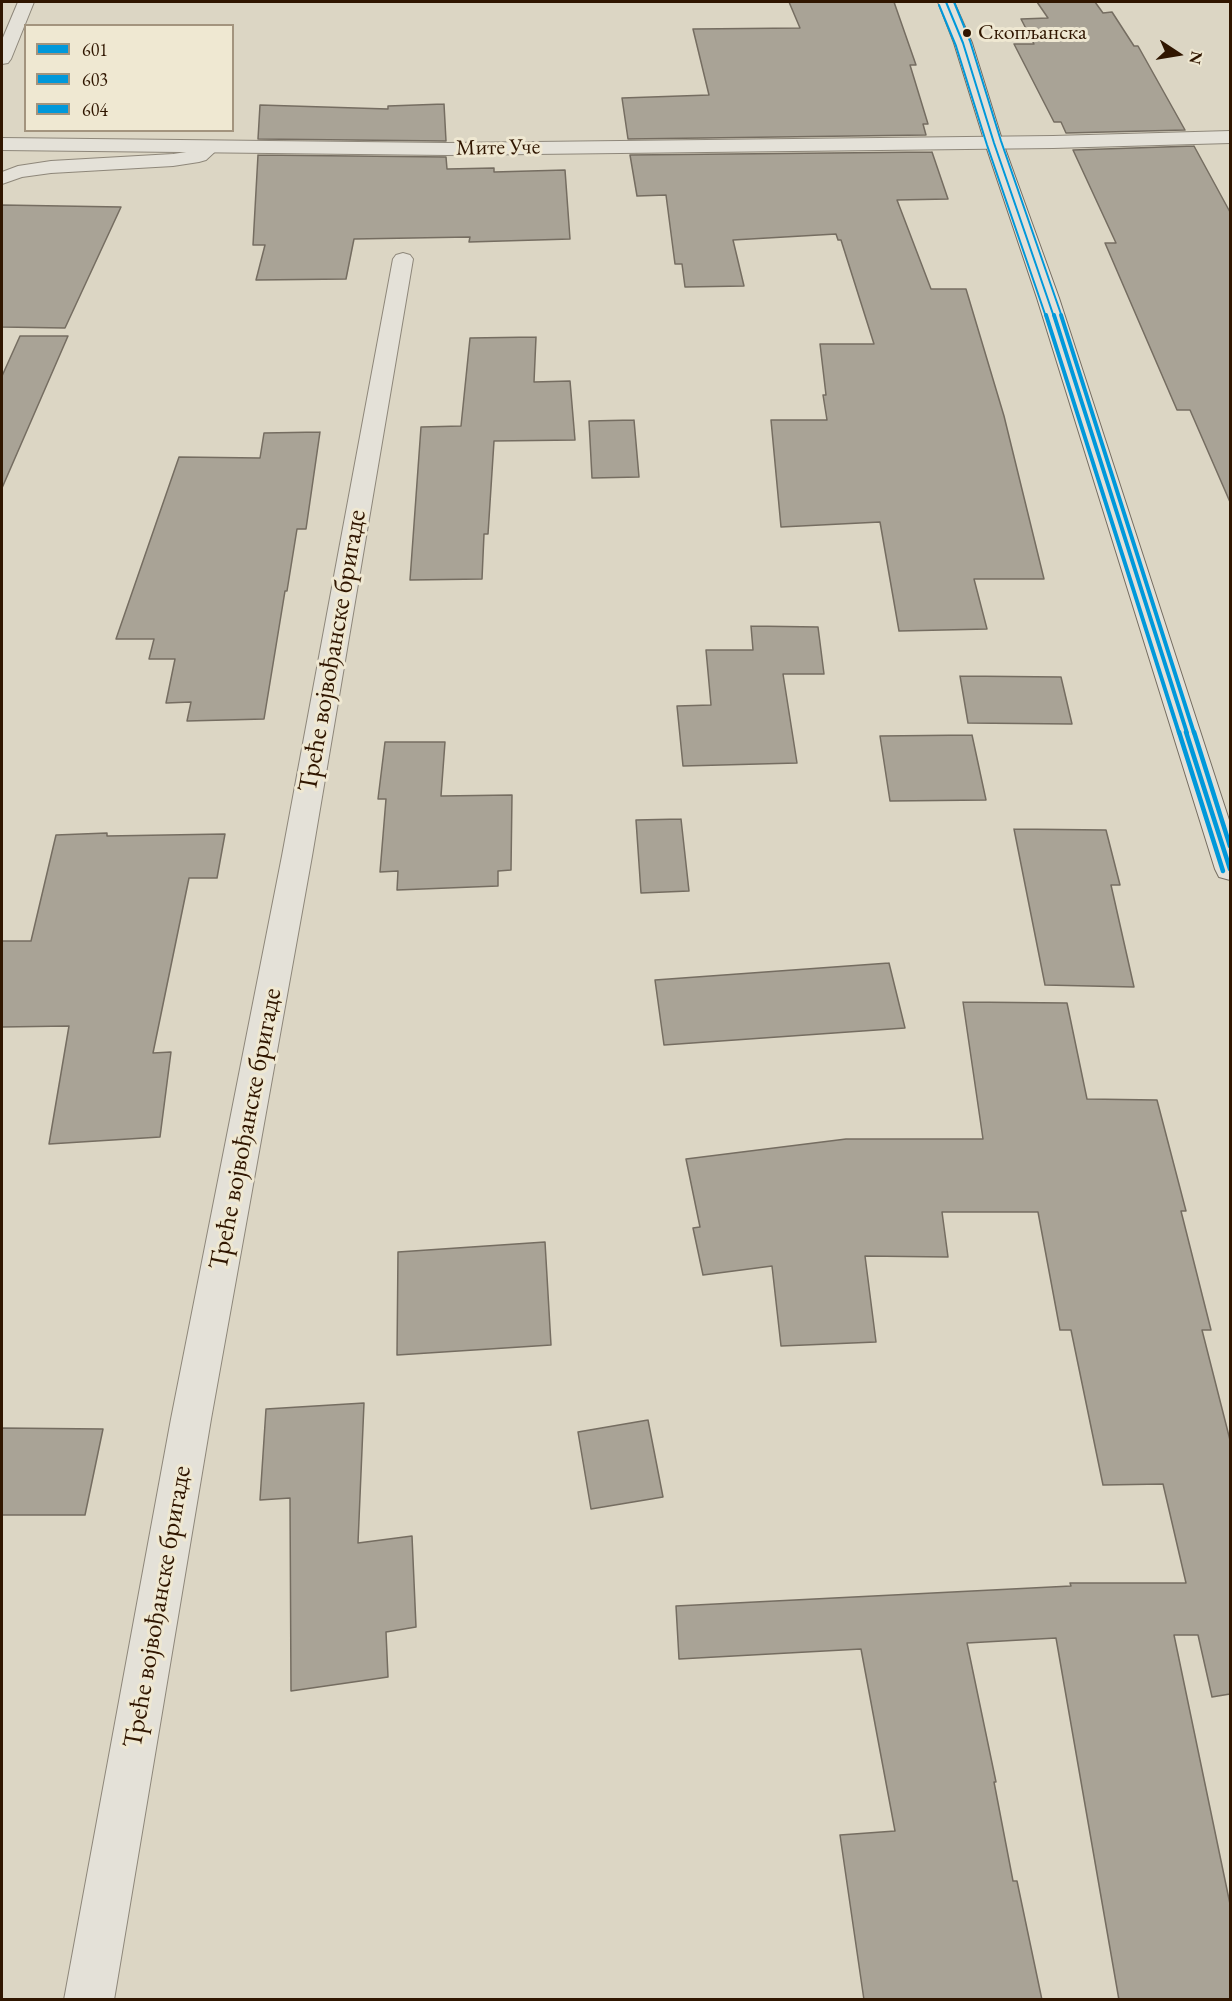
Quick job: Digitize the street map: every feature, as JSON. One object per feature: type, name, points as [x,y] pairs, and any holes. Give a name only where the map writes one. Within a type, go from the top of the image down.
[{"type":"street","points":[[2,59],[26,2]]},
{"type":"street","points":[[946,2],[963,44],[994,143],[1048,298],[1230,869]]},
{"type":"street","points":[[994,143],[1230,137]]},
{"type":"street","name":"Мите Уче","points":[[2,144],[447,149],[994,143]]},
{"type":"street","points":[[2,178],[18,172],[51,167],[199,156],[210,148]]},
{"type":"street","name":"Треће војвођанске бригаде","points":[[89,2000],[189,1431],[297,856],[403,259]]},
{"type":"building","points":[[789,2],[894,2],[916,65],[910,65],[928,124],[923,124],[926,135],[628,139],[622,98],[709,95],[693,29],[800,28]]},
{"type":"building","points":[[1037,2],[1095,2],[1103,13],[1112,12],[1134,46],[1138,46],[1185,130],[1066,133],[1061,122],[1054,122],[1014,44],[1034,44],[1021,19],[1048,18]]},
{"type":"building","points":[[444,104],[446,141],[258,139],[260,105],[388,109],[388,106]]},
{"type":"building","points":[[1194,146],[1230,212],[1230,502],[1190,410],[1177,410],[1105,243],[1116,243],[1073,150]]},
{"type":"building","points":[[932,152],[948,199],[897,200],[931,289],[966,289],[1004,416],[1044,579],[974,579],[987,629],[899,631],[880,522],[781,527],[771,420],[827,420],[820,344],[874,344],[841,240],[838,240],[836,234],[733,240],[744,286],[685,287],[682,264],[675,264],[666,195],[637,196],[630,155]]},
{"type":"building","points":[[258,155],[446,157],[447,169],[494,168],[494,172],[565,170],[570,239],[469,242],[470,237],[354,239],[346,279],[256,280],[265,245],[253,245]]},
{"type":"building","points":[[2,205],[121,207],[65,328],[2,327]]},
{"type":"building","points":[[20,336],[68,336],[2,488],[2,376]]},
{"type":"building","points":[[536,337],[534,382],[570,381],[575,440],[494,441],[488,534],[484,534],[482,579],[410,580],[421,427],[461,426],[470,338]]},
{"type":"building","points":[[634,420],[639,477],[592,478],[589,421]]},
{"type":"building","points":[[320,432],[306,529],[297,529],[264,719],[187,721],[191,702],[166,703],[175,659],[149,659],[154,639],[116,639],[179,457],[260,458],[264,433]]},
{"type":"building","points":[[751,626],[818,627],[824,674],[783,674],[797,763],[683,766],[677,706],[711,705],[706,650],[753,650]]},
{"type":"building","points":[[960,676],[1061,677],[1072,724],[968,723]]},
{"type":"building","points":[[972,735],[986,800],[890,801],[880,736]]},
{"type":"building","points":[[385,742],[445,742],[441,796],[512,795],[511,870],[498,871],[498,886],[397,890],[398,871],[380,872],[386,799],[378,799]]},
{"type":"building","points":[[681,819],[689,891],[641,893],[636,820]]},
{"type":"building","points":[[1014,829],[1106,830],[1120,885],[1111,885],[1134,987],[1045,985]]},
{"type":"building","points":[[107,833],[107,836],[225,834],[217,878],[189,878],[153,1053],[171,1052],[160,1137],[49,1144],[69,1026],[2,1027],[2,941],[31,941],[56,835]]},
{"type":"building","points":[[889,963],[905,1028],[664,1045],[655,980]]},
{"type":"building","points":[[963,1002],[1067,1003],[1087,1099],[1157,1100],[1186,1211],[1181,1211],[1211,1330],[1202,1330],[1230,1440],[1230,1694],[1212,1697],[1198,1635],[1174,1635],[1230,1904],[1230,2000],[1119,2000],[1056,1638],[967,1643],[996,1782],[994,1782],[1013,1881],[1017,1881],[1042,2000],[864,2000],[840,1835],[895,1831],[861,1649],[679,1659],[676,1606],[1071,1586],[1070,1583],[1186,1583],[1163,1484],[1103,1485],[1071,1330],[1060,1330],[1038,1212],[942,1212],[948,1257],[865,1256],[876,1342],[781,1346],[772,1266],[703,1275],[693,1228],[700,1227],[686,1159],[846,1139],[983,1139]]},
{"type":"building","points":[[545,1242],[551,1345],[397,1355],[398,1252]]},
{"type":"building","points":[[364,1403],[358,1543],[412,1536],[416,1627],[386,1632],[388,1677],[291,1691],[290,1498],[260,1500],[266,1409]]},
{"type":"building","points":[[648,1420],[663,1497],[591,1509],[578,1432]]},
{"type":"building","points":[[2,1428],[103,1429],[85,1515],[2,1515]]},
{"type":"transit line","name":"601","points":[[946,2],[963,43],[994,143],[1048,298],[1230,869]]},
{"type":"transit line","name":"604","points":[[954,2],[970,41],[1001,141],[1055,296],[1230,846]]},
{"type":"transit line","name":"603","points":[[939,5],[956,46],[987,145],[1041,300],[1223,871]]},
{"type":"place","name":"Скопљанска","points":[[967,33]]}]
